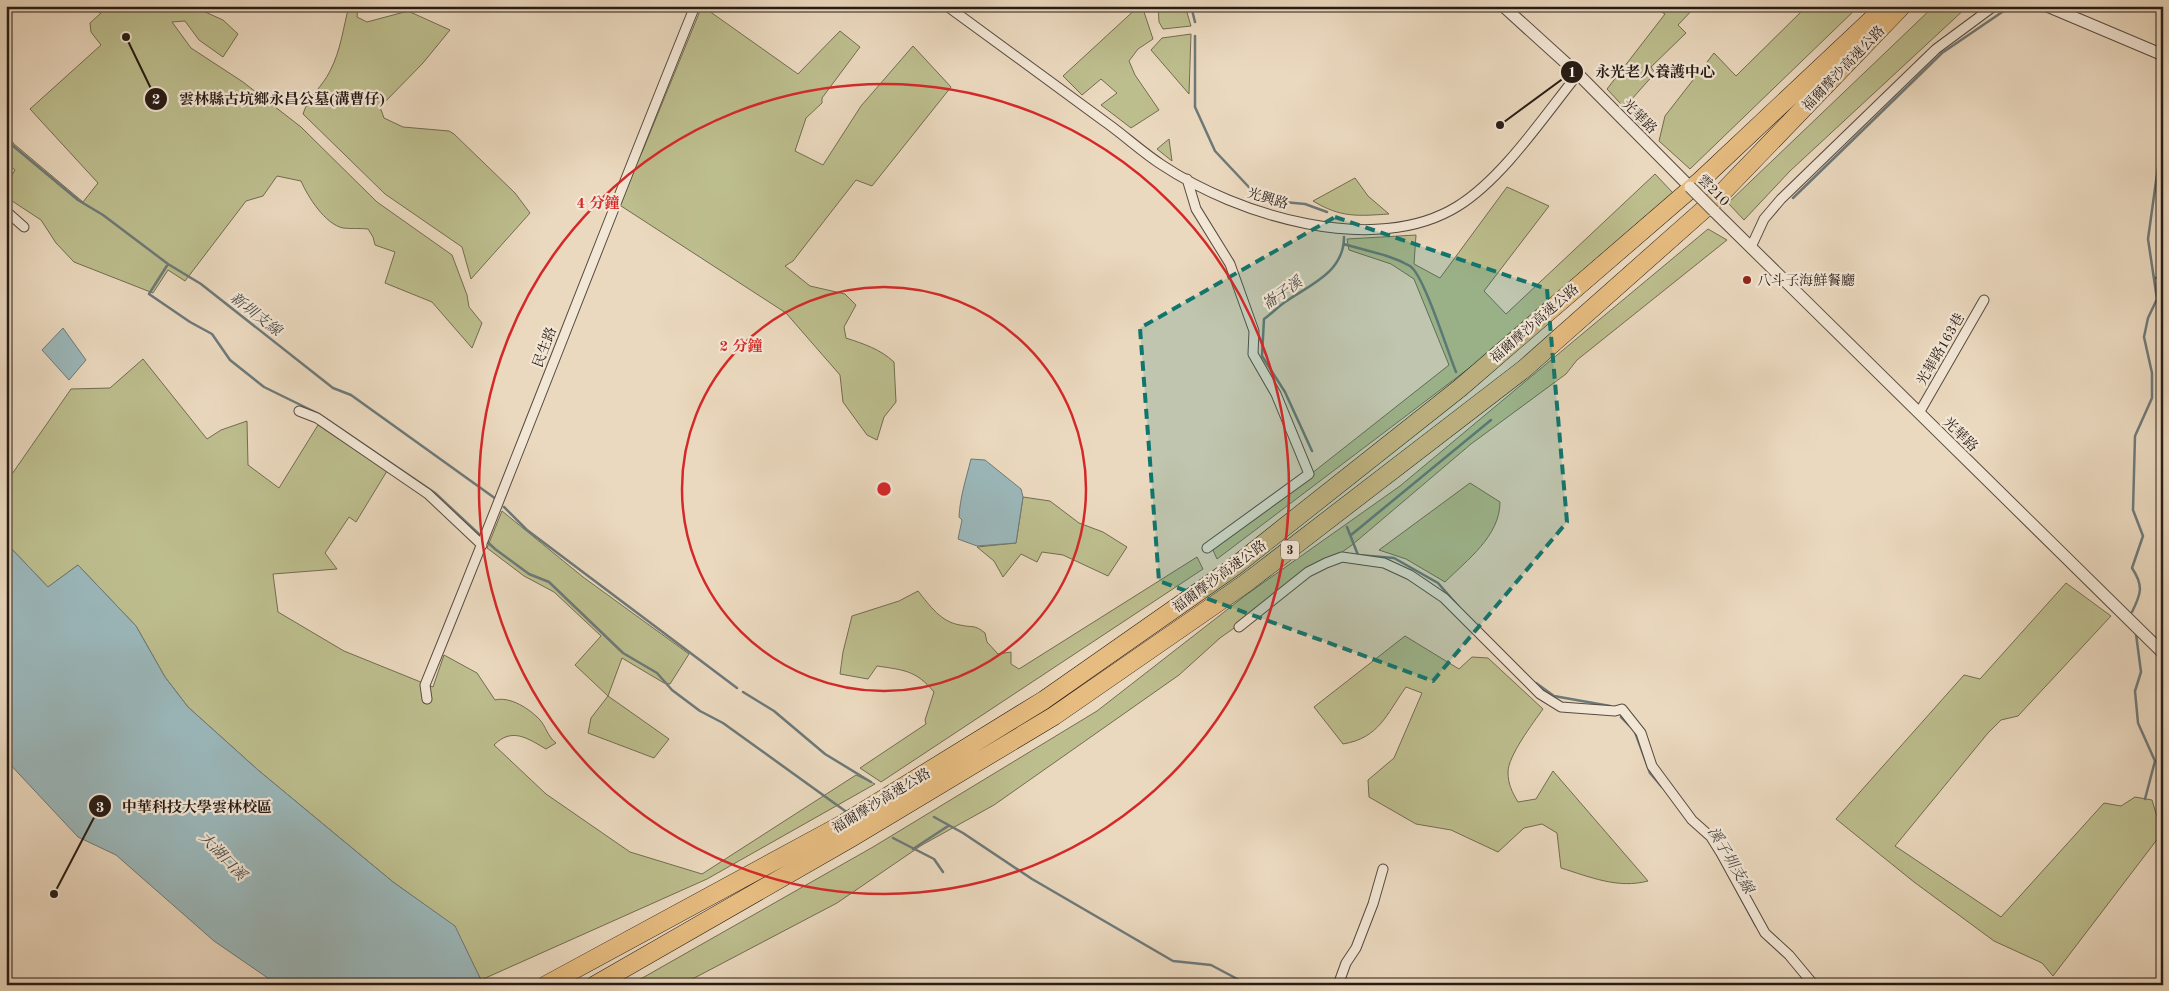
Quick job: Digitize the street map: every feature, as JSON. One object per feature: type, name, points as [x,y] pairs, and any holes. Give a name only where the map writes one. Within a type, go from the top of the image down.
[{"type":"highway","name":"福爾摩沙高速公路","points":[[546,985],[579,969],[841,825],[1044,700],[1234,567],[1460,388],[1700,180],[1886,6]]},
{"type":"highway","name":"福爾摩沙高速公路","points":[[595,985],[852,838],[1054,716],[1246,583],[1524,369],[1719,196],[1902,6]]},
{"type":"street","name":"民生路","points":[[427,700],[425,686],[695,6]]},
{"type":"street","name":"光興路","points":[[947,6],[1162,165],[1235,202],[1277,217],[1336,229],[1381,229],[1408,225],[1458,207],[1490,183],[1578,74]]},
{"type":"street","name":"光華路","points":[[1503,6],[1578,74],[1668,165]]},
{"type":"street","points":[[1751,247],[1764,219],[1788,193],[1936,49],[1994,6]]},
{"type":"street","points":[[2047,6],[2163,55]]},
{"type":"street","name":"雲210","points":[[1668,165],[1739,235]]},
{"type":"street","points":[[1187,179],[1196,209],[1230,264],[1254,331],[1253,354],[1276,394],[1309,474],[1207,548]]},
{"type":"street","points":[[6,211],[24,227]]},
{"type":"street","name":"光華路","points":[[1739,235],[2163,653]]},
{"type":"street","name":"光華路163巷","points":[[1918,413],[1984,300]]},
{"type":"street","points":[[299,412],[317,418],[428,494],[482,545]]},
{"type":"street","points":[[1239,627],[1308,572],[1342,557],[1384,563],[1410,574],[1444,598],[1540,694],[1562,707],[1604,711],[1622,709],[1641,733],[1652,766],[1692,820],[1711,837],[1764,933],[1789,955],[1814,985]]},
{"type":"street","points":[[1338,985],[1346,963],[1356,948],[1373,904],[1383,869]]},
{"type":"highlighted area","points":[[1335,217],[1547,289],[1567,522],[1433,681],[1159,581],[1140,328]]},
{"type":"green space","points":[[86,6],[192,6],[223,20],[238,34],[223,57],[199,40],[185,21],[172,22],[191,48],[243,82],[301,127],[377,202],[452,255],[467,295],[469,307],[482,323],[472,348],[432,302],[385,283],[395,252],[375,245],[368,229],[343,228],[330,221],[318,209],[301,181],[277,176],[263,196],[246,201],[185,281],[168,270],[153,293],[74,262],[56,243],[41,220],[6,197],[6,185],[15,170],[6,163],[6,134],[14,144],[83,202],[98,183],[30,109],[101,45],[91,32],[90,23],[101,13]]},
{"type":"green space","points":[[349,6],[358,6],[357,17],[367,22],[408,11],[450,30],[423,63],[380,107],[384,118],[403,127],[449,131],[454,134],[515,193],[530,213],[471,279],[462,247],[385,194],[303,114],[308,102],[334,63]]},
{"type":"green space","points":[[702,6],[798,74],[840,31],[860,47],[822,98],[822,103],[806,118],[795,151],[823,165],[861,106],[913,46],[951,87],[872,186],[856,180],[793,261],[785,266],[810,286],[845,294],[856,305],[844,327],[846,338],[877,350],[894,362],[896,402],[884,417],[877,440],[867,435],[843,402],[840,375],[786,313],[618,204],[643,150]]},
{"type":"green space","points":[[1139,6],[1142,6],[1153,39],[1138,49],[1129,61],[1135,75],[1159,110],[1131,128],[1101,105],[1117,93],[1101,79],[1082,95],[1063,76]]},
{"type":"green space","points":[[1158,6],[1185,6],[1191,26],[1163,29],[1159,22]]},
{"type":"green space","points":[[1651,6],[1696,6],[1678,25],[1686,33],[1651,67],[1655,73],[1631,100],[1652,123],[1647,132],[1607,89],[1665,14]]},
{"type":"green space","points":[[1807,6],[1859,6],[1690,169],[1659,141],[1665,116],[1714,53],[1736,76]]},
{"type":"green space","points":[[1934,6],[1968,6],[1790,171],[1744,220],[1728,203]]},
{"type":"green space","points":[[1191,34],[1189,94],[1151,50],[1162,38]]},
{"type":"green space","points":[[1169,139],[1172,161],[1157,149]]},
{"type":"green space","points":[[1655,174],[1674,194],[1497,347],[1217,559],[1212,548],[1316,470],[1449,365],[1414,279],[1391,264],[1349,250],[1347,239],[1416,235],[1414,264],[1440,278],[1507,187],[1549,206],[1484,291],[1506,314]]},
{"type":"green space","points":[[1355,178],[1368,196],[1389,214],[1350,215],[1323,207],[1313,201]]},
{"type":"green space","points":[[1708,229],[1727,240],[1577,360],[1566,374],[1471,444],[1352,545],[1220,638],[1179,675],[994,805],[922,845],[837,903],[681,985],[630,985],[873,847],[1097,711],[1246,595],[1400,486]]},
{"type":"green space","points":[[143,359],[207,439],[221,430],[247,421],[248,465],[279,488],[318,425],[387,471],[356,522],[349,517],[325,553],[337,569],[273,574],[278,612],[344,651],[433,687],[444,655],[477,673],[495,700],[507,700],[519,704],[531,712],[540,720],[556,743],[546,749],[526,738],[513,735],[507,736],[494,745],[546,794],[630,852],[702,874],[856,775],[875,784],[707,879],[481,980],[454,926],[393,882],[258,770],[188,707],[165,677],[136,626],[78,565],[48,587],[6,543],[6,473],[12,474],[71,389],[110,388]]},
{"type":"green space","points":[[1470,483],[1500,502],[1499,514],[1494,526],[1481,546],[1445,582],[1406,559],[1379,550]]},
{"type":"green space","points":[[1023,497],[1050,501],[1079,523],[1103,532],[1127,547],[1108,576],[1063,555],[1042,552],[1037,562],[1021,554],[1003,577],[994,561],[977,547],[1016,543]]},
{"type":"green space","points":[[502,511],[583,577],[689,654],[670,684],[664,683],[622,658],[608,696],[575,665],[601,636],[554,592],[524,576],[487,548]]},
{"type":"green space","points":[[1197,557],[1203,569],[881,782],[860,768],[926,724],[925,720],[934,692],[915,675],[894,669],[877,666],[868,679],[840,674],[843,652],[852,616],[899,601],[918,591],[936,612],[947,621],[976,627],[981,630],[985,633],[987,642],[998,654],[1011,652],[1011,664],[1019,669]]},
{"type":"green space","points":[[2066,583],[2111,616],[2018,716],[2001,720],[1988,733],[1895,846],[2001,917],[2104,803],[2121,806],[2135,797],[2152,800],[2162,833],[2053,976],[2042,963],[1994,941],[1914,882],[1836,819],[1964,675],[1980,679]]},
{"type":"green space","points":[[1405,636],[1459,669],[1472,657],[1488,658],[1543,709],[1522,740],[1509,765],[1508,776],[1512,791],[1518,802],[1536,799],[1553,771],[1648,881],[1626,884],[1615,883],[1561,868],[1557,833],[1542,824],[1524,828],[1498,852],[1451,830],[1416,824],[1369,797],[1368,780],[1394,758],[1422,693],[1406,687],[1387,716],[1373,731],[1355,741],[1343,744],[1314,707]]},
{"type":"green space","points":[[608,696],[669,739],[654,758],[588,733],[591,718]]},
{"type":"water","points":[[63,328],[86,360],[69,380],[42,350]]},
{"type":"water","points":[[971,459],[985,460],[1021,489],[1023,497],[1016,543],[977,546],[958,539],[962,520],[959,517],[961,502]]},
{"type":"water","name":"大湖口溪","points":[[6,543],[48,587],[78,565],[136,626],[165,677],[188,707],[258,770],[393,882],[455,926],[485,985],[278,985],[214,941],[116,855],[78,837],[6,760]]},
{"type":"waterway","points":[[1191,6],[1195,22]]},
{"type":"waterway","points":[[1793,198],[1942,53],[2011,6]]},
{"type":"waterway","points":[[1195,36],[1195,107],[1215,151],[1261,200],[1305,204],[1327,212]]},
{"type":"waterway","name":"新圳支線","points":[[6,140],[78,200],[103,215],[168,264],[201,284],[333,388],[351,395],[496,499]]},
{"type":"waterway","points":[[2132,612],[2140,590],[2140,585],[2132,568],[2143,536],[2133,510],[2135,436],[2152,398],[2152,373],[2144,337],[2148,318],[2157,299],[2148,239],[2158,167],[2163,155]]},
{"type":"waterway","name":"崙子溪","points":[[1312,451],[1285,392],[1262,356],[1264,319],[1285,302],[1315,283],[1332,268],[1343,249],[1344,237]]},
{"type":"waterway","name":"崙子溪","points":[[1344,244],[1394,258],[1410,266],[1416,272],[1429,298],[1456,372]]},
{"type":"waterway","points":[[168,264],[149,294],[190,322],[212,334],[230,360],[264,387],[319,414],[435,493],[495,549],[529,574],[549,582],[623,653],[657,673],[672,690],[700,711],[723,723],[848,813]]},
{"type":"waterway","points":[[2155,278],[2163,278]]},
{"type":"waterway","name":"崙子溪","points":[[1351,535],[1491,420]]},
{"type":"waterway","points":[[504,507],[527,530],[737,688]]},
{"type":"waterway","name":"溪子圳支線","points":[[1347,527],[1358,555],[1394,558],[1438,583],[1459,607]]},
{"type":"waterway","points":[[2136,634],[2141,672],[2135,691],[2138,723],[2155,761],[2145,799]]},
{"type":"waterway","name":"溪子圳支線","points":[[1536,683],[1554,696],[1610,706]]},
{"type":"waterway","points":[[743,692],[774,711],[825,754],[871,782]]},
{"type":"waterway","name":"溪子圳支線","points":[[1621,717],[1630,726]]},
{"type":"waterway","name":"溪子圳支線","points":[[1635,732],[1650,773],[1662,787]]},
{"type":"waterway","points":[[934,817],[963,833],[1032,879],[1173,961],[1211,965],[1243,982],[1244,985]]},
{"type":"waterway","points":[[913,849],[948,826]]},
{"type":"waterway","points":[[893,838],[934,859],[943,872]]},
{"type":"waterway","name":"溪子圳支線","points":[[1716,852],[1756,926]]},
{"type":"waterway","name":"溪子圳支線","points":[[1762,935],[1770,943]]},
{"type":"place","name":"雲林縣古坑鄉永昌公墓(溝曹仔)","points":[[126,37]]},
{"type":"place","name":"永光老人養護中心","points":[[1500,125]]},
{"type":"place","name":"八斗子海鮮餐廳","points":[[1747,280]]},
{"type":"place","name":"中華科技大學雲林校區","points":[[54,894]]}]
